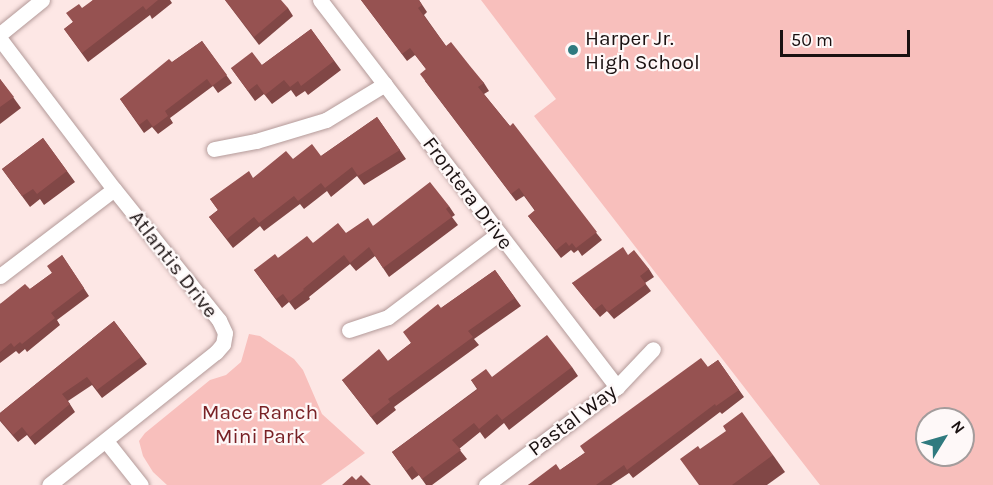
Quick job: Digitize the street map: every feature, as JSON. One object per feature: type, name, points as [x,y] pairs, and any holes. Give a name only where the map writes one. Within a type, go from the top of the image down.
[{"type":"street","points":[[0,34],[42,0]]},
{"type":"street","name":"Frontera Drive","points":[[320,0],[617,387]]},
{"type":"street","name":"Atlantis Drive","points":[[0,39],[114,189],[219,320],[225,333],[223,344],[216,352],[49,485]]},
{"type":"street","points":[[214,149],[255,141],[326,120],[385,84]]},
{"type":"street","points":[[0,276],[114,189]]},
{"type":"street","points":[[349,330],[388,317],[499,234]]},
{"type":"street","name":"Pastal Way","points":[[486,485],[617,387],[653,350]]},
{"type":"street","points":[[106,441],[141,485]]},
{"type":"green space","points":[[481,0],[993,0],[993,485],[820,485],[534,116],[556,99]]},
{"type":"green space","name":"Mace Ranch Mini Park","points":[[249,334],[260,336],[294,359],[303,370],[322,414],[365,453],[321,485],[167,485],[153,472],[143,456],[139,441],[145,433],[210,380],[226,375],[241,362]]},
{"type":"building","points":[[93,0],[158,0],[146,10],[143,6],[82,53],[64,29],[73,22],[66,13],[79,4],[82,8]]},
{"type":"building","points":[[225,0],[281,0],[288,8],[254,37]]},
{"type":"building","points":[[361,0],[419,0],[422,5],[418,8],[446,46],[451,42],[484,83],[478,87],[510,126],[513,123],[597,232],[576,248],[572,243],[569,246],[566,242],[556,250],[528,216],[535,210],[519,188],[511,194],[420,74],[426,69],[410,48],[402,54]]},
{"type":"building","points":[[311,29],[334,61],[301,86],[298,81],[290,87],[284,80],[265,95],[257,84],[248,91],[231,68],[252,52],[262,65]]},
{"type":"building","points":[[202,41],[227,75],[212,86],[207,79],[165,111],[168,116],[153,127],[147,119],[139,125],[120,99],[169,59],[172,62]]},
{"type":"building","points":[[0,79],[14,97],[0,107]]},
{"type":"building","points":[[377,117],[400,150],[358,176],[352,167],[325,188],[321,183],[298,201],[294,196],[259,223],[254,217],[227,239],[209,217],[218,210],[210,199],[249,171],[253,178],[286,151],[293,159],[312,144],[321,156]]},
{"type":"building","points":[[43,138],[67,171],[37,194],[33,189],[22,196],[2,169]]},
{"type":"building","points":[[430,182],[449,206],[446,209],[452,217],[383,268],[369,247],[350,263],[344,255],[289,302],[283,294],[276,299],[254,270],[275,254],[278,258],[307,236],[313,243],[338,223],[346,233],[368,218],[373,226]]},
{"type":"building","points":[[623,247],[628,255],[634,250],[649,269],[640,276],[646,284],[608,312],[602,304],[594,310],[572,283]]},
{"type":"building","points":[[62,255],[84,288],[51,313],[55,318],[22,344],[20,342],[14,347],[11,343],[0,352],[0,304],[25,284],[30,289],[52,273],[47,266]]},
{"type":"building","points":[[495,270],[515,298],[468,331],[473,337],[388,399],[390,402],[371,417],[342,380],[379,349],[388,361],[411,343],[403,332],[438,304],[441,308]]},
{"type":"building","points":[[114,321],[141,357],[97,390],[87,377],[62,394],[70,404],[30,437],[22,427],[13,435],[0,420],[0,413]]},
{"type":"building","points":[[547,335],[572,367],[502,420],[497,414],[479,429],[474,423],[452,440],[461,450],[422,479],[412,466],[406,471],[392,452],[478,389],[471,380],[486,369],[492,377]]},
{"type":"building","points":[[701,358],[708,367],[718,360],[739,390],[716,406],[715,404],[627,470],[624,465],[596,485],[528,485],[556,464],[560,470],[585,453],[580,446]]},
{"type":"building","points":[[742,412],[773,455],[732,485],[699,485],[680,459],[698,446],[700,449],[726,431],[723,426]]},
{"type":"building","points":[[361,475],[371,485],[342,485],[352,476],[356,480]]},
{"type":"place","name":"Harper Jr. High School","points":[[573,50]]}]
